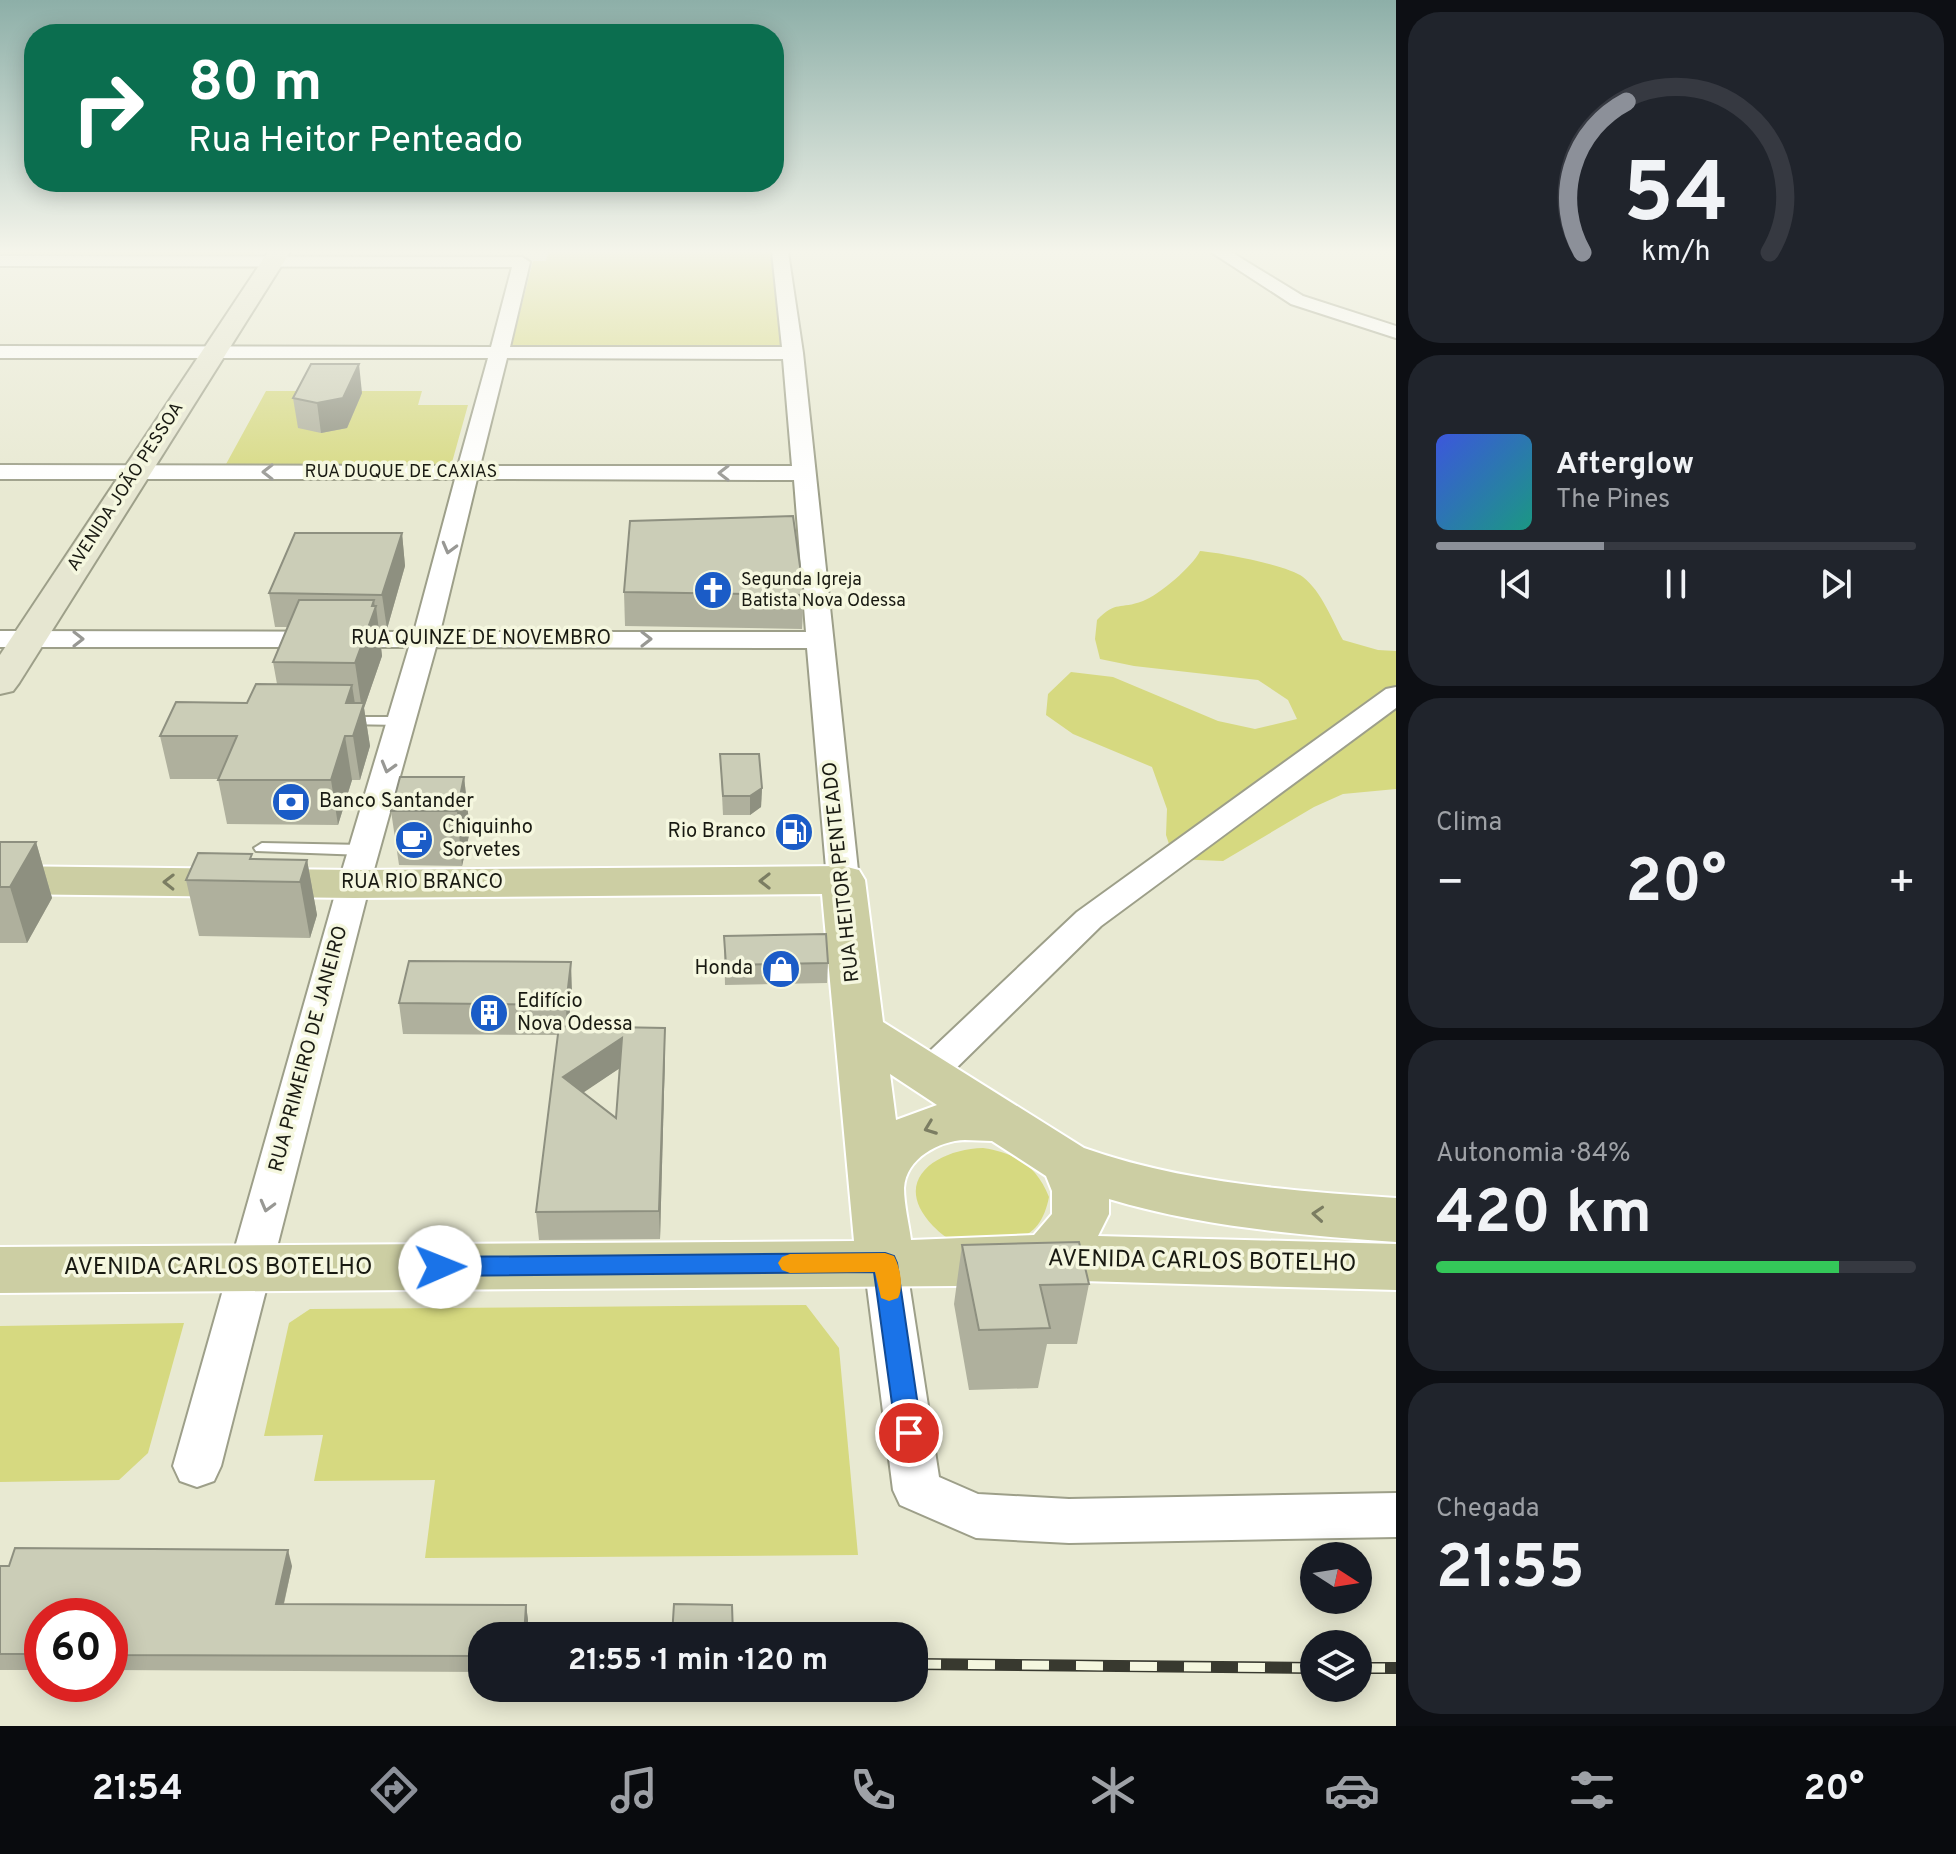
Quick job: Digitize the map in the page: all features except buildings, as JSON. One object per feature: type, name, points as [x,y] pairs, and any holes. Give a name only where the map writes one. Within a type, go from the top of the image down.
[{"type":"main road","name":"AVENIDA JOÃO PESSOA","points":[[0,683],[7,639],[42,597],[218,333]]},
{"type":"main road","name":"RUA RIO BRANCO","points":[[0,880],[359,867],[843,880]]},
{"type":"main road","name":"RUA HEITOR PENTEADO","points":[[843,880],[885,1263]]},
{"type":"main road","points":[[859,1030],[1065,1162],[1114,1180],[1216,1201],[1299,1213],[1396,1220]]},
{"type":"main road","points":[[955,1263],[932,1254],[896,1227],[876,1187],[901,1144],[926,1128],[973,1119],[1006,1123]]},
{"type":"main road","points":[[1048,1257],[1075,1231],[1081,1214],[1077,1180],[1065,1162]]},
{"type":"main road","name":"AVENIDA CARLOS BOTELHO","points":[[0,1270],[955,1263],[1048,1257],[1396,1267]]},
{"type":"street","points":[[0,352],[88,333]]},
{"type":"street","points":[[401,333],[499,353],[793,353]]},
{"type":"street","name":"RUA PRIMEIRO DE JANEIRO","points":[[197,1466],[359,867],[425,638],[504,333]]},
{"type":"street","name":"RUA HEITOR PENTEADO","points":[[790,333],[817,640],[843,880]]},
{"type":"street","name":"RUA DUQUE DE CAXIAS","points":[[0,472],[132,460],[469,472],[802,473]]},
{"type":"street","name":"RUA QUINZE DE NOVEMBRO","points":[[7,639],[817,640]]},
{"type":"street","points":[[928,1074],[1089,919],[1396,695]]},
{"type":"street","name":"RUA HEITOR PENTEADO","points":[[885,1263],[917,1490],[976,1516],[1069,1521],[1396,1515]]},
{"type":"lane","points":[[339,721],[401,721]]},
{"type":"lane","points":[[262,848],[359,867]]},
{"type":"green space","points":[[515,333],[784,333],[786,350],[511,347]]},
{"type":"green space","points":[[266,391],[422,391],[418,405],[468,405],[451,466],[225,466]]},
{"type":"green space","points":[[1200,551],[1254,560],[1303,577],[1316,590],[1343,640],[1378,650],[1396,651],[1396,789],[1343,794],[1314,807],[1223,861],[1174,859],[1166,835],[1167,809],[1152,767],[1073,734],[1046,715],[1048,694],[1071,672],[1113,677],[1218,721],[1255,729],[1297,719],[1288,700],[1258,680],[1134,666],[1100,659],[1095,639],[1097,620],[1114,608],[1135,604],[1158,593],[1183,572]]},
{"type":"green space","points":[[983,1148],[1006,1153],[1024,1163],[1044,1186],[1049,1197],[1043,1217],[1025,1236],[1006,1241],[962,1243],[944,1236],[921,1209],[916,1195],[918,1181],[925,1170],[950,1154]]},
{"type":"green space","points":[[806,1305],[839,1348],[858,1555],[425,1558],[435,1480],[314,1481],[323,1435],[264,1436],[289,1323],[310,1309]]},
{"type":"green space","points":[[184,1323],[148,1453],[119,1480],[0,1482],[0,1326]]},
{"type":"railway","points":[[928,1664],[1300,1668]]},
{"type":"railway","points":[[1372,1668],[1396,1668]]},
{"type":"slow traffic","points":[[790,1263],[885,1263],[889,1291]]},
{"type":"place","name":"Segunda Igreja Batista Nova Odessa","points":[[713,590]]},
{"type":"place","name":"Banco Santander","points":[[291,802]]},
{"type":"place","name":"Rio Branco","points":[[794,832]]},
{"type":"place","name":"Chiquinho Sorvetes","points":[[414,840]]},
{"type":"place","name":"Honda","points":[[781,969]]},
{"type":"place","name":"Edifício Nova Odessa","points":[[489,1013]]},
{"type":"route","points":[[440,1267],[885,1263],[909,1433]]}]
